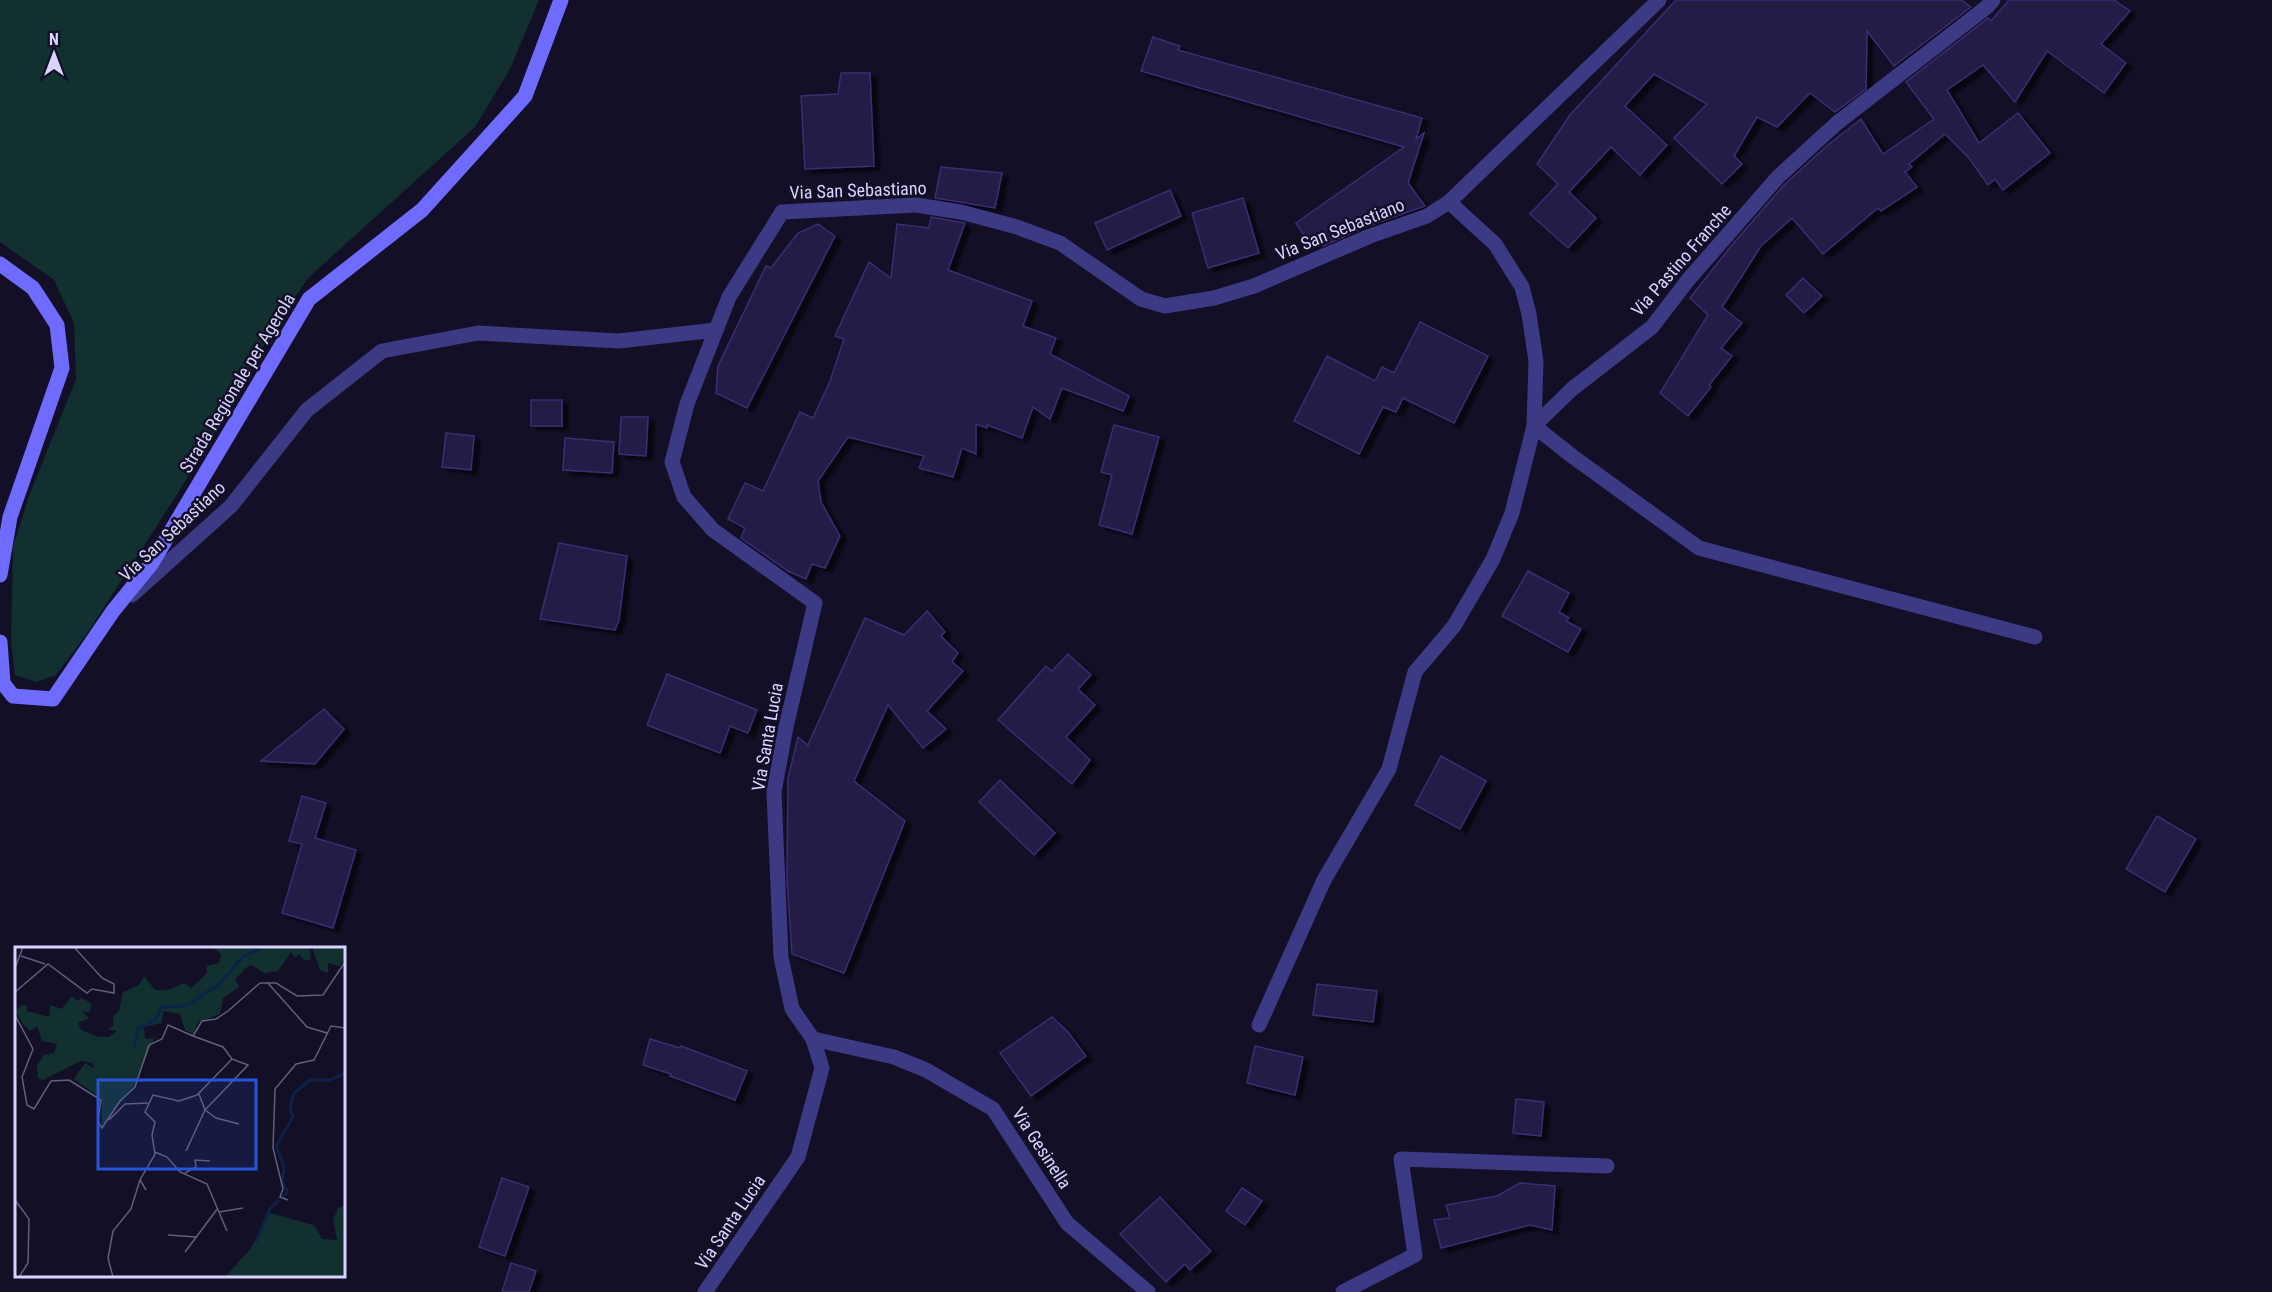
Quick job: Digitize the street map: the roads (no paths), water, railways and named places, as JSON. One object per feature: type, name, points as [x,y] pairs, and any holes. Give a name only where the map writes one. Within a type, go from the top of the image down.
[{"type":"main road","name":"Strada Regionale per Agerola","points":[[0,642],[3,683],[13,696],[53,699],[113,611],[152,563],[309,299],[422,210],[525,96],[561,0]]},
{"type":"main road","points":[[0,264],[33,288],[57,325],[62,368],[10,517],[0,575]]},
{"type":"lane","name":"Via San Sebastiano","points":[[113,611],[231,506],[307,410],[382,351],[478,333],[619,340],[716,330],[729,297],[782,212],[916,205],[961,212],[1017,227],[1060,243],[1141,299],[1165,306],[1214,298],[1254,285],[1370,236],[1427,216],[1449,202],[1659,0]]},
{"type":"lane","name":"Via Pastino Franche","points":[[1534,426],[1572,389],[1652,327],[1688,280],[1778,177],[1838,123],[1993,0]]},
{"type":"lane","points":[[1259,1025],[1324,880],[1389,769],[1415,672],[1454,626],[1493,559],[1512,513],[1534,426],[1536,361],[1529,314],[1522,287],[1495,244],[1449,202]]},
{"type":"lane","name":"Via Santa Lucia","points":[[705,1292],[798,1158],[822,1068],[813,1040],[792,1009],[781,957],[774,792],[815,603],[713,530],[684,497],[672,462],[687,404],[716,330]]},
{"type":"lane","points":[[1534,426],[1699,548],[2035,637]]},
{"type":"lane","name":"Via Gesinella","points":[[813,1040],[894,1057],[926,1070],[993,1109],[1067,1223],[1148,1292]]},
{"type":"lane","points":[[1342,1292],[1415,1255],[1401,1159],[1607,1166]]}]
